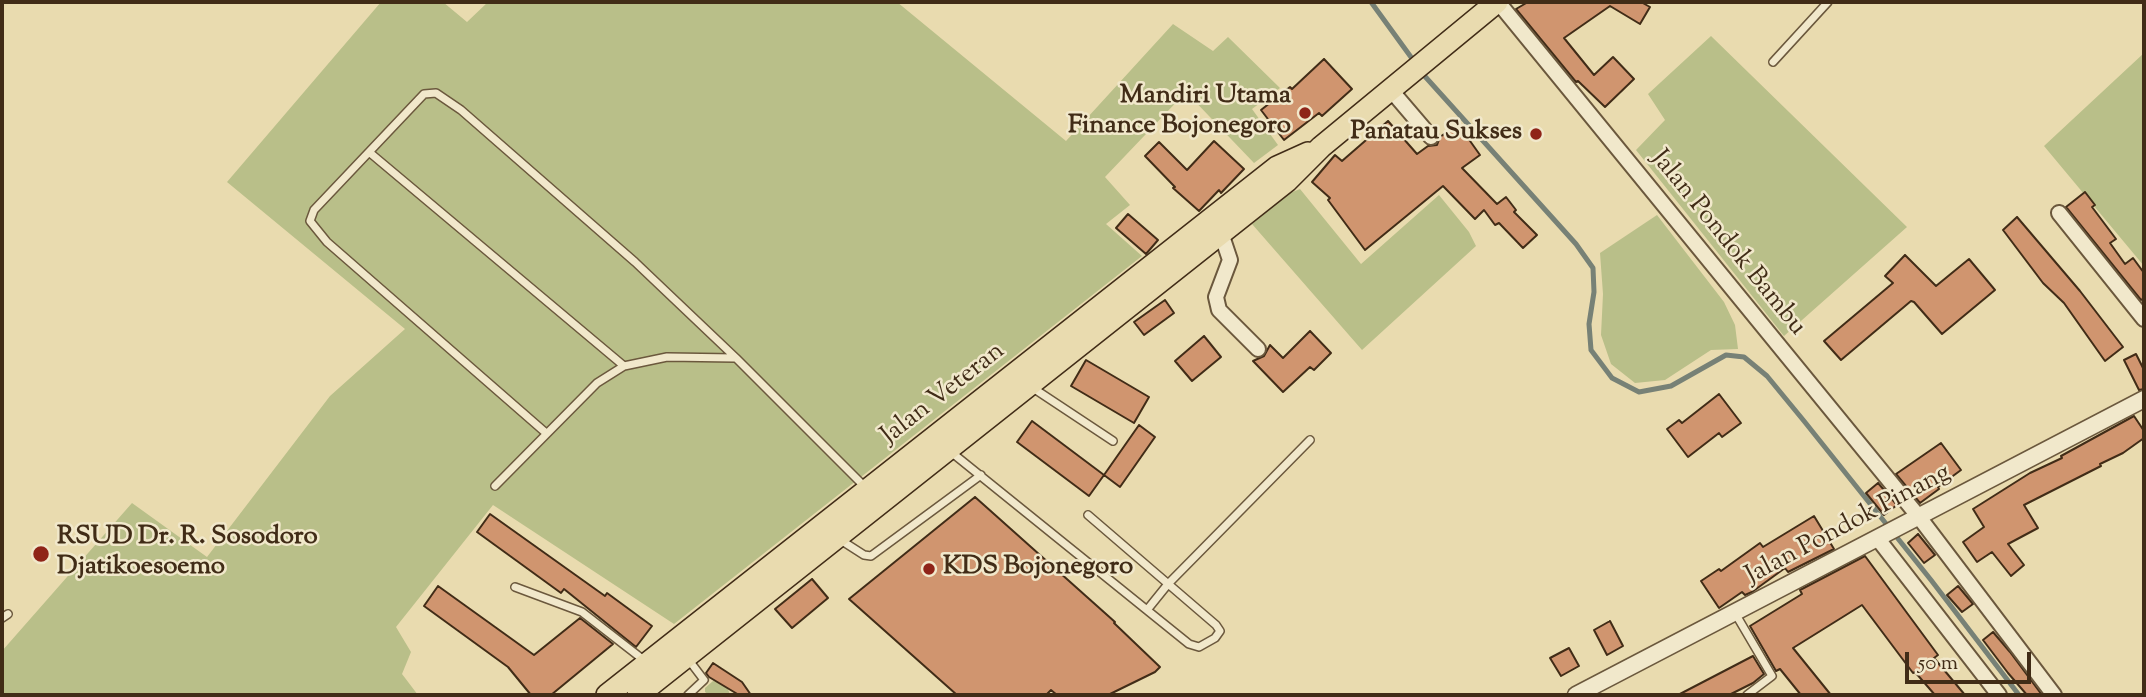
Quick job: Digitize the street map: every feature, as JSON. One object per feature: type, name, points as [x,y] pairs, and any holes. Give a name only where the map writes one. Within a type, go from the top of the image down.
[{"type":"main road","name":"Jalan Veteran","points":[[638,695],[836,537],[874,497],[948,449],[1287,181],[1321,147],[1497,2]]},
{"type":"main road","name":"Jalan Veteran","points":[[607,695],[874,497],[1276,167],[1321,147]]},
{"type":"street","name":"Jalan Pondok Bambu","points":[[1497,2],[1919,517],[2054,695]]},
{"type":"street","points":[[1393,86],[1431,137]]},
{"type":"street","points":[[2059,213],[2144,319]]},
{"type":"street","points":[[1221,233],[1230,260],[1216,297],[1219,310],[1258,349]]},
{"type":"street","name":"Jalan Pondok Pinang","points":[[1576,695],[2144,399]]},
{"type":"street","points":[[1878,538],[2000,695]]},
{"type":"lane","points":[[1773,62],[1828,2]]},
{"type":"lane","points":[[546,433],[316,231],[310,221],[314,210],[424,94],[436,93],[443,96],[461,110],[635,262],[736,358],[874,497]]},
{"type":"lane","points":[[369,152],[624,366]]},
{"type":"lane","points":[[495,486],[597,383],[624,366],[667,357],[736,358]]},
{"type":"lane","points":[[1029,386],[1113,442]]},
{"type":"lane","points":[[1147,610],[1168,584],[1310,440]]},
{"type":"lane","points":[[948,449],[1189,643],[1199,648],[1215,638],[1220,631],[1216,625],[1088,515]]},
{"type":"lane","points":[[836,537],[870,556],[882,550],[981,475]]},
{"type":"lane","points":[[515,587],[582,612],[648,663]]},
{"type":"lane","points":[[1735,613],[1772,676],[1747,695]]},
{"type":"lane","points":[[686,656],[704,680],[688,695]]},
{"type":"green space","points":[[381,2],[443,2],[467,22],[488,2],[897,2],[1066,141],[1173,24],[1213,51],[1228,37],[1280,88],[1252,109],[1278,145],[1254,163],[1186,92],[1105,177],[1130,205],[1106,224],[1142,256],[674,624],[493,505],[396,627],[411,652],[402,674],[418,695],[2,695],[2,651],[132,503],[207,557],[330,396],[405,329],[227,182]]},
{"type":"green space","points":[[1711,36],[1907,227],[1784,336],[1636,150],[1665,120],[1648,94]]},
{"type":"green space","points":[[2144,53],[2144,266],[2044,146]]},
{"type":"green space","points":[[1300,189],[1361,264],[1439,195],[1469,232],[1476,246],[1362,350],[1252,224],[1290,193]]},
{"type":"green space","points":[[1657,215],[1724,302],[1735,325],[1738,349],[1711,350],[1665,380],[1635,383],[1611,364],[1601,335],[1603,294],[1600,253]]},
{"type":"green space","points":[[713,681],[727,686],[730,695],[709,695],[705,692],[705,688]]},
{"type":"building","points":[[1528,2],[1641,2],[1650,7],[1640,24],[1610,6],[1564,38],[1594,75],[1613,57],[1634,79],[1605,107],[1576,82],[1516,9]]},
{"type":"building","points":[[1324,59],[1352,89],[1322,116],[1319,113],[1284,140],[1261,110],[1290,87],[1292,89]]},
{"type":"building","points":[[1388,121],[1417,154],[1428,146],[1437,145],[1440,137],[1458,124],[1480,155],[1462,168],[1497,204],[1506,197],[1516,210],[1514,212],[1537,235],[1523,248],[1499,223],[1495,225],[1484,210],[1475,219],[1443,186],[1365,250],[1328,200],[1330,198],[1312,182],[1335,155],[1342,161]]},
{"type":"building","points":[[1214,141],[1244,169],[1199,211],[1173,188],[1175,187],[1145,156],[1159,142],[1187,170]]},
{"type":"building","points":[[2085,192],[2095,205],[2092,207],[2116,239],[2110,243],[2125,264],[2133,258],[2144,273],[2144,298],[2141,300],[2066,207]]},
{"type":"building","points":[[1128,214],[1158,240],[1146,254],[1116,228]]},
{"type":"building","points":[[2017,217],[2123,347],[2105,361],[2064,303],[2043,283],[2003,230]]},
{"type":"building","points":[[1905,255],[1936,286],[1969,259],[1995,290],[1942,334],[1911,301],[1841,360],[1824,341],[1893,283],[1885,276]]},
{"type":"building","points":[[1165,300],[1174,313],[1144,335],[1134,322]]},
{"type":"building","points":[[1310,331],[1331,353],[1314,370],[1310,367],[1283,392],[1253,361],[1264,356],[1270,345],[1283,358]]},
{"type":"building","points":[[1204,336],[1221,357],[1192,381],[1175,361]]},
{"type":"building","points":[[2136,354],[2144,370],[2144,389],[2139,390],[2124,360]]},
{"type":"building","points":[[1086,360],[1149,397],[1134,423],[1071,386]]},
{"type":"building","points":[[1719,394],[1741,423],[1722,437],[1719,433],[1688,457],[1667,429],[1679,420],[1682,423]]},
{"type":"building","points":[[2134,416],[2144,431],[2144,438],[2123,453],[2100,464],[2101,466],[2024,505],[2038,528],[2008,544],[2024,565],[2011,576],[1992,552],[1977,562],[1963,542],[1984,527],[1973,509],[2030,473],[2062,458],[2061,456]]},
{"type":"building","points":[[1032,421],[1104,475],[1089,496],[1017,442]]},
{"type":"building","points":[[1139,425],[1155,437],[1120,487],[1104,475]]},
{"type":"building","points":[[1941,443],[1961,470],[1920,503],[1896,474]]},
{"type":"building","points":[[1878,483],[1897,505],[1884,515],[1866,493]]},
{"type":"building","points":[[975,497],[1115,622],[1160,667],[1108,695],[1057,695],[1051,690],[1046,695],[957,695],[849,599]]},
{"type":"building","points":[[490,514],[652,626],[636,647],[564,589],[561,593],[477,532]]},
{"type":"building","points":[[1814,516],[1834,549],[1788,572],[1785,568],[1752,592],[1745,595],[1742,592],[1719,608],[1701,581],[1719,569],[1721,571],[1760,543],[1763,547]]},
{"type":"building","points":[[1918,534],[1935,555],[1924,563],[1908,543]]},
{"type":"building","points":[[1865,556],[1938,655],[1934,658],[1965,695],[1935,695],[1915,672],[1913,673],[1862,605],[1793,648],[1831,695],[1801,695],[1780,669],[1776,671],[1750,626],[1802,594],[1800,590]]},
{"type":"building","points":[[812,579],[828,598],[792,628],[775,609]]},
{"type":"building","points":[[438,586],[534,655],[580,618],[613,644],[551,695],[531,695],[508,667],[424,606]]},
{"type":"building","points":[[1958,586],[1973,604],[1962,612],[1947,595]]},
{"type":"building","points":[[1610,621],[1623,646],[1607,655],[1594,630]]},
{"type":"building","points":[[1993,632],[2042,695],[2027,695],[2008,673],[1983,640]]},
{"type":"building","points":[[1569,648],[1579,666],[1561,676],[1550,658]]},
{"type":"building","points":[[1753,656],[1764,674],[1753,683],[1729,695],[1678,695]]},
{"type":"building","points":[[713,663],[742,682],[751,695],[739,695],[709,677],[706,673]]},
{"type":"waterway","points":[[1371,2],[1416,64]]},
{"type":"waterway","points":[[1421,72],[1576,244],[1593,268],[1594,292],[1589,324],[1591,350],[1612,378],[1639,392],[1671,386],[1726,355],[1744,357],[1767,376],[1804,421],[2019,695]]},
{"type":"place","name":"Mandiri Utama Finance Bojonegoro","points":[[1305,113]]},
{"type":"place","name":"Panatau Sukses","points":[[1536,134]]},
{"type":"place","name":"RSUD Dr. R. Sosodoro Djatikoesoemo","points":[[41,554]]},
{"type":"place","name":"KDS Bojonegoro","points":[[929,569]]}]
